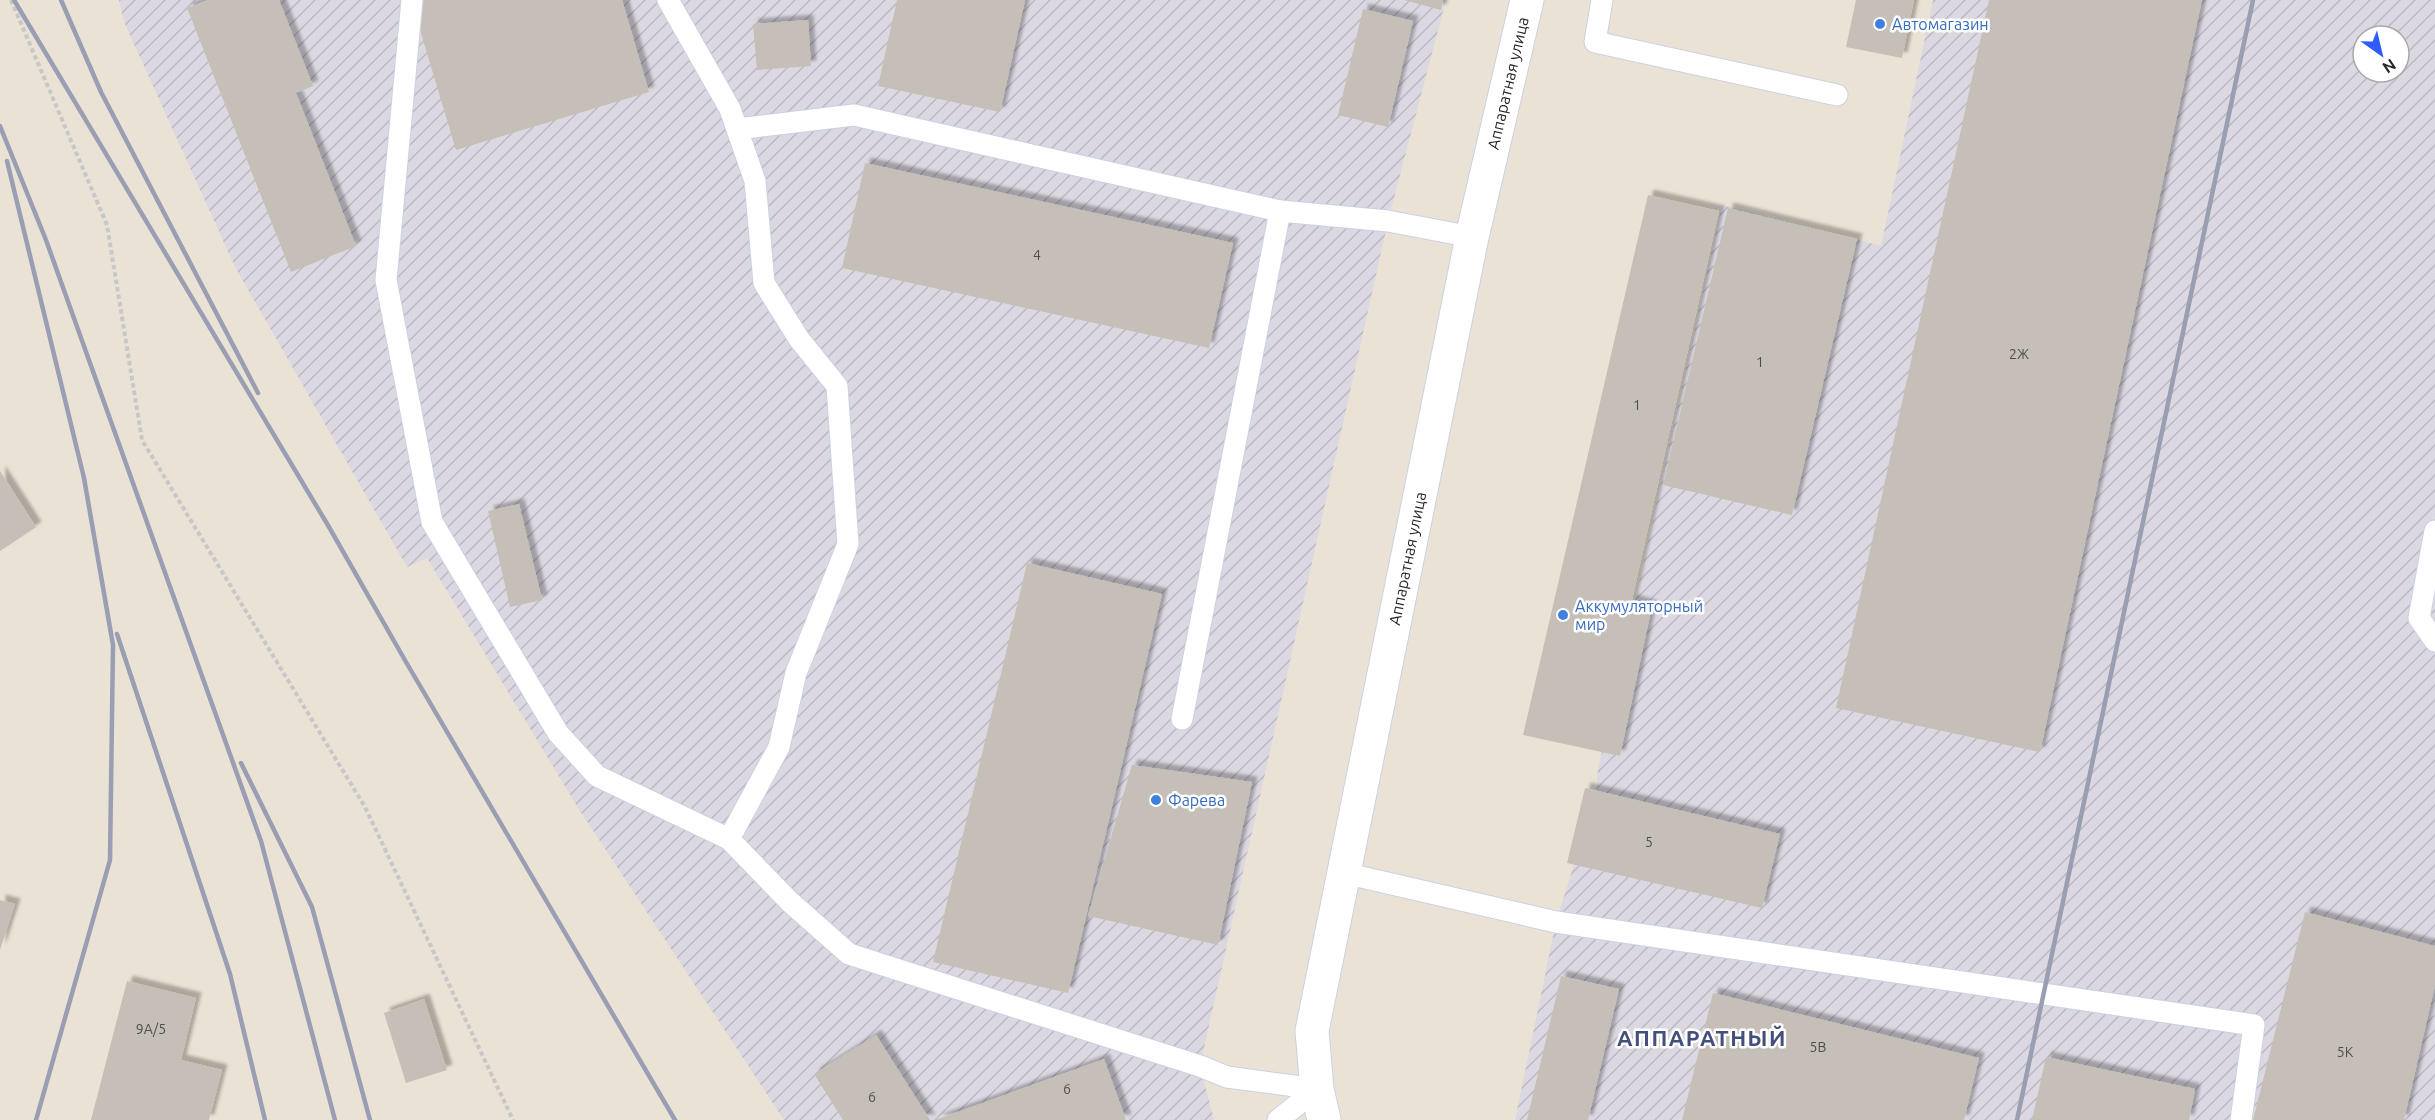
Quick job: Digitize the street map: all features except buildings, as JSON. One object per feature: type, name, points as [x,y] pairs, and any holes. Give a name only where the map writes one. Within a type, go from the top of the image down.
[{"type":"street","name":"Аппаратная улица","points":[[1320,1105],[1312,1030],[1472,237],[1527,0]]},
{"type":"lane","points":[[412,0],[386,280],[432,522],[558,734],[597,776],[729,839],[790,902],[849,954],[1320,1105]]},
{"type":"lane","points":[[668,0],[730,109],[738,129],[755,181],[764,283],[799,339],[837,386],[848,544],[796,673],[779,747],[729,839]]},
{"type":"lane","points":[[1602,0],[1595,42],[1837,95]]},
{"type":"lane","points":[[738,129],[854,115],[1280,211],[1388,221],[1472,237]]},
{"type":"lane","points":[[1182,719],[1280,211]]},
{"type":"lane","points":[[2435,531],[2419,618],[2435,641]]},
{"type":"lane","points":[[1344,873],[1556,922],[2254,1025],[2241,1120]]},
{"type":"lane","points":[[1278,1120],[1320,1105]]},
{"type":"path","points":[[11,0],[107,225],[141,440],[365,807],[513,1120]]},
{"type":"shaded area","points":[[119,0],[1446,0],[1388,221],[1200,1066],[1214,1120],[784,1120],[580,811],[427,558],[407,567],[235,267],[124,22]]},
{"type":"shaded area","points":[[1933,0],[2435,0],[2435,1120],[1515,1120],[1556,922],[1596,794],[1598,769],[1722,205],[1881,246]]},
{"type":"railway","points":[[14,0],[329,527],[675,1120]]},
{"type":"railway","points":[[61,0],[101,92],[258,393]]},
{"type":"railway","points":[[2017,1120],[2253,0]]},
{"type":"railway","points":[[0,126],[46,240],[261,841],[335,1120]]},
{"type":"railway","points":[[7,161],[84,478],[113,645],[110,860],[36,1120]]},
{"type":"railway","points":[[117,634],[230,974],[265,1120]]},
{"type":"railway","points":[[241,763],[312,907],[370,1120]]},
{"type":"place","name":"Автомагазин","points":[[1880,24]]},
{"type":"place","name":"Аккумуляторный мир","points":[[1563,615]]},
{"type":"place","name":"Фарева","points":[[1156,800]]},
{"type":"district","name":"АППАРАТНЫЙ","points":[[1702,1037]]}]
